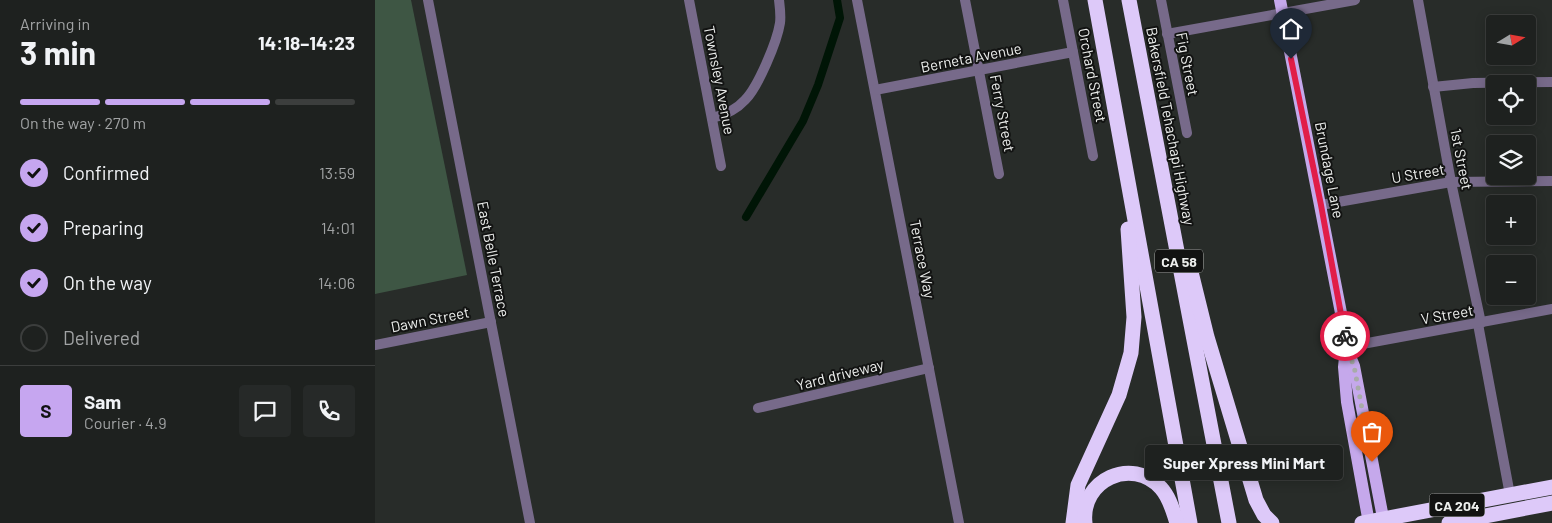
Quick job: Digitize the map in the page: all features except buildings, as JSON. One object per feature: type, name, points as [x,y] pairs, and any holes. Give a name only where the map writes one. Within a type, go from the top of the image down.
[{"type":"highway","name":"CA 58","points":[[1095,0],[1190,523]]},
{"type":"highway","name":"Bakersfield Tehachapi Highway","points":[[1129,0],[1230,523]]},
{"type":"highway","points":[[1157,144],[1207,337],[1256,500],[1264,515],[1273,523]]},
{"type":"highway","points":[[1073,523],[1078,485],[1119,395],[1126,374],[1132,344],[1133,299],[1122,146]]},
{"type":"highway","points":[[1085,523],[1084,518],[1088,501],[1097,486],[1110,476],[1125,473],[1146,477],[1161,488],[1169,500],[1177,523]]},
{"type":"highway","name":"CA 204","points":[[1374,522],[1552,486]]},
{"type":"highway","name":"CA 204","points":[[1449,523],[1552,503]]},
{"type":"main road","name":"Brundage Lane","points":[[1279,0],[1321,205],[1346,347],[1354,366],[1374,522]]},
{"type":"street","name":"East Belle Terrace","points":[[428,0],[530,523]]},
{"type":"street","name":"Townsley Avenue","points":[[689,0],[721,166]]},
{"type":"street","points":[[712,118],[721,116],[738,107],[753,90],[777,33],[781,12],[779,0]]},
{"type":"street","name":"Terrace Way","points":[[857,0],[959,523]]},
{"type":"street","name":"Ferry Street","points":[[965,0],[999,174]]},
{"type":"street","name":"Orchard Street","points":[[1063,0],[1093,156]]},
{"type":"street","name":"Fig Street","points":[[1161,0],[1187,133]]},
{"type":"street","points":[[1167,34],[1355,0]]},
{"type":"street","name":"1st Street","points":[[1418,0],[1510,494]]},
{"type":"street","name":"Berneta Avenue","points":[[875,90],[1073,52]]},
{"type":"street","points":[[1433,87],[1473,83],[1552,82]]},
{"type":"street","name":"U Street","points":[[1321,205],[1451,182],[1552,181]]},
{"type":"street","name":"V Street","points":[[1346,347],[1552,309]]},
{"type":"street","name":"Dawn Street","points":[[375,345],[491,322]]},
{"type":"street","name":"Yard driveway","points":[[758,408],[929,368]]},
{"type":"green space","points":[[375,0],[411,0],[467,275],[375,294]]},
{"type":"waterway","points":[[746,217],[803,121],[818,85],[840,18],[837,0]]},
{"type":"way so far","points":[[1345,336],[1346,347],[1354,366],[1372,462]]},
{"type":"place","name":"Super Xpress Mini Mart","points":[[1372,462]]},
{"type":"route","points":[[1291,59],[1321,205],[1345,336]]}]
